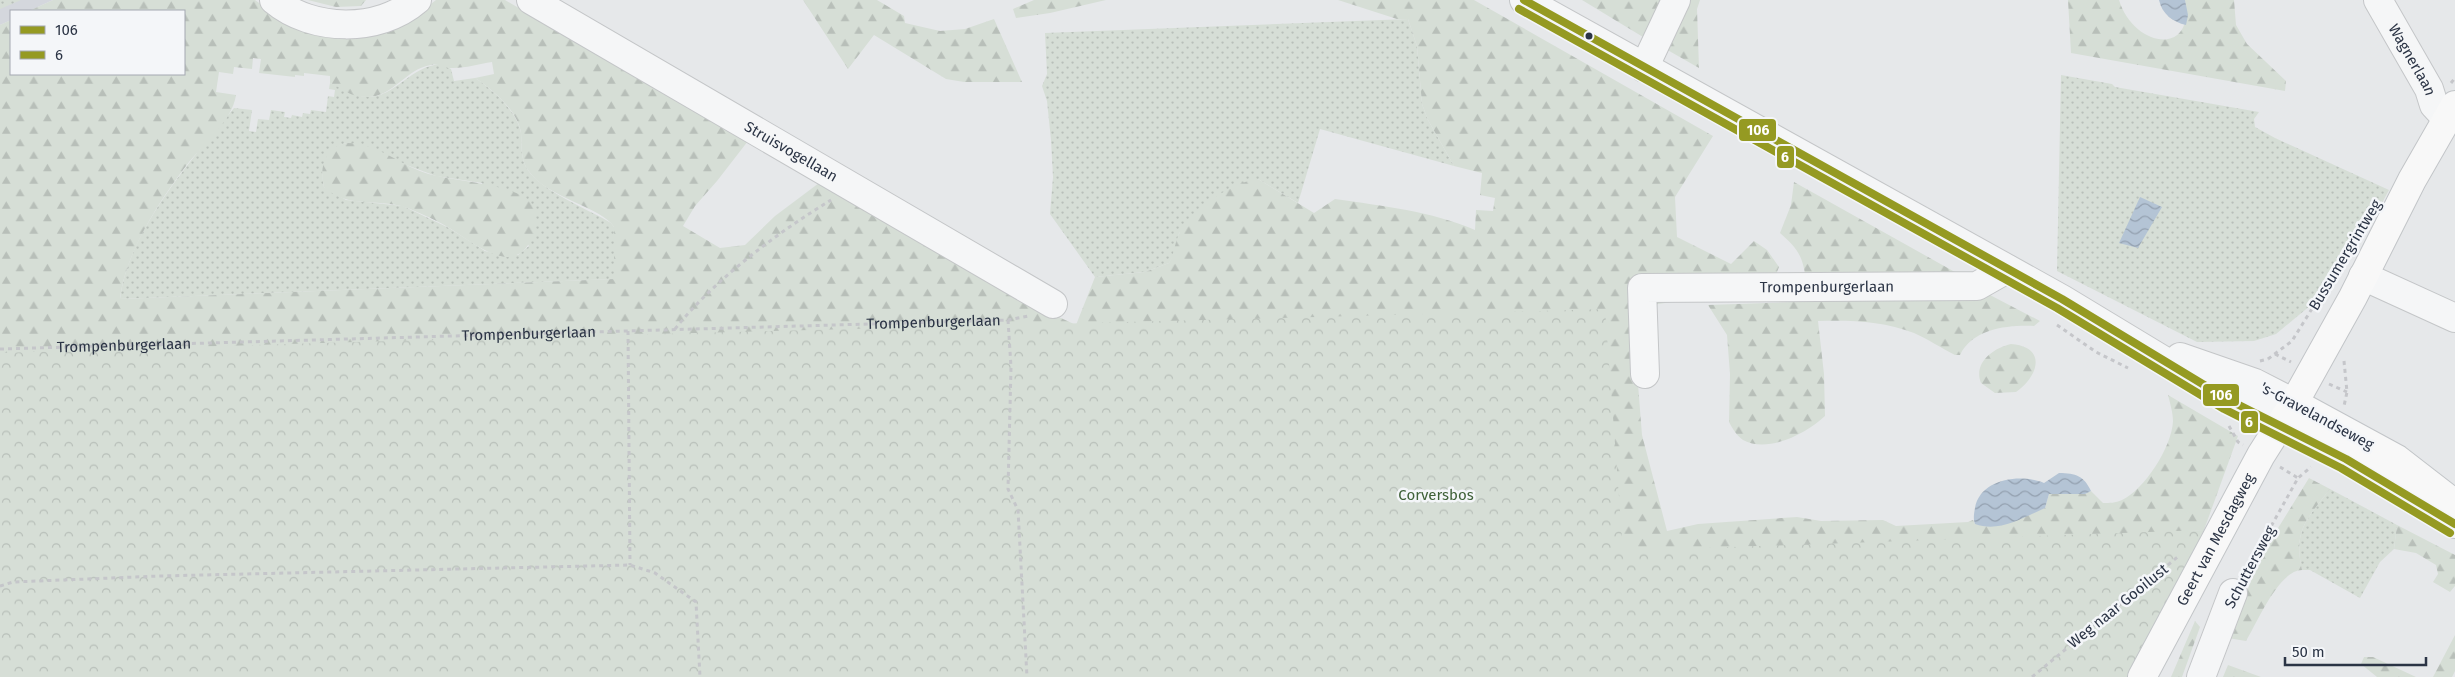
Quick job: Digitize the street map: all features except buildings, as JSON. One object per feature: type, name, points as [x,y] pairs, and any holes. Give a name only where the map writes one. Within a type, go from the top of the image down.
[{"type":"main road","name":"Bussumergrintweg","points":[[2287,414],[2363,276],[2445,110]]},
{"type":"main road","name":"'s-Gravelandseweg","points":[[2287,414],[2397,459],[2455,504]]},
{"type":"main road","name":"'s-Gravelandseweg","points":[[2287,414],[2346,460],[2455,524]]},
{"type":"main road","name":"Geert van Mesdagweg","points":[[2142,677],[2261,455],[2287,414]]},
{"type":"street","points":[[274,0],[283,7],[313,20],[347,25],[380,20],[411,6],[417,0]]},
{"type":"street","name":"Struisvogellaan","points":[[530,0],[1052,304]]},
{"type":"street","name":"'s-Gravelandseweg","points":[[1524,0],[2138,344],[2236,417],[2287,414]]},
{"type":"street","points":[[1644,68],[1676,0]]},
{"type":"street","name":"Wagnerlaan","points":[[2378,0],[2429,89],[2445,110]]},
{"type":"street","name":"Trompenburgerlaan","points":[[1645,374],[1642,288],[1977,286],[2007,269]]},
{"type":"street","points":[[2363,276],[2455,318]]},
{"type":"street","name":"'s-Gravelandseweg","points":[[2138,344],[2256,383],[2287,414]]},
{"type":"street","name":"Schuttersweg","points":[[2201,677],[2233,593]]},
{"type":"path","points":[[2445,110],[2455,78]]},
{"type":"path","points":[[675,330],[698,301],[788,228],[852,188]]},
{"type":"path","name":"Bussumergrintweg","points":[[2256,383],[2268,359],[2292,340],[2357,235]]},
{"type":"path","name":"Trompenburgerlaan","points":[[0,349],[1008,320],[1037,314],[1052,304]]},
{"type":"path","points":[[1008,320],[1011,367],[1008,489],[1018,510],[1027,677]]},
{"type":"path","points":[[628,331],[630,565]]},
{"type":"path","name":"Schuttersweg","points":[[2233,593],[2298,478],[2308,472],[2312,466]]},
{"type":"path","name":"Weg naar Gooilust","points":[[2032,677],[2188,548],[2207,556]]},
{"type":"path","points":[[0,586],[13,582],[160,576],[630,565],[655,573],[696,602],[700,677]]},
{"type":"shaded area","points":[[0,0],[53,0],[31,10],[10,10],[10,20],[0,25]]},
{"type":"green space","points":[[0,0],[21,0],[0,9]]},
{"type":"green space","name":"Corversbos","points":[[53,0],[255,0],[277,16],[427,7],[436,0],[505,0],[748,141],[695,206],[683,226],[720,248],[745,245],[775,216],[819,183],[1035,306],[1076,325],[1095,277],[1145,272],[1169,263],[1181,230],[1195,213],[1226,190],[1248,181],[1258,179],[1314,213],[1335,199],[1424,214],[1475,230],[1476,210],[1493,211],[1495,198],[1480,195],[1482,173],[1454,166],[1428,120],[1422,104],[1417,46],[1408,19],[1397,19],[1338,0],[1474,0],[1713,136],[1675,197],[1677,237],[1731,264],[1754,241],[1767,250],[1779,267],[1771,287],[1632,308],[1642,435],[1667,531],[1698,524],[1797,517],[1821,521],[1883,520],[1896,526],[1968,522],[1973,520],[1975,524],[2045,508],[2049,494],[2085,494],[2091,491],[2103,503],[2117,502],[2130,495],[2148,477],[2168,443],[2173,421],[2168,395],[2238,436],[2204,530],[0,677],[0,25],[10,20],[10,75],[185,75],[185,10],[31,10]],"holes":[[[253,58],[261,59],[259,73],[295,77],[295,75],[304,76],[304,73],[330,76],[330,83],[347,92],[370,97],[380,95],[389,90],[421,68],[434,65],[458,68],[492,62],[494,74],[475,78],[496,94],[515,117],[521,133],[525,166],[536,180],[547,188],[598,214],[608,220],[614,227],[614,279],[120,299],[123,282],[136,246],[165,195],[186,166],[229,115],[236,95],[216,92],[219,72],[233,74],[234,67],[252,69]]]},
{"type":"green space","points":[[308,0],[366,0],[361,6],[336,7]]},
{"type":"green space","points":[[803,0],[877,0],[904,16],[905,23],[940,31],[965,29],[994,19],[1022,82],[964,82],[946,79],[874,35],[848,69]]},
{"type":"green space","points":[[1034,0],[1106,0],[1050,13],[1016,18],[1013,9]]},
{"type":"green space","points":[[1582,0],[1663,0],[1643,37]]},
{"type":"green space","points":[[1682,0],[1700,0],[1697,9],[1699,68],[1664,48]]},
{"type":"green space","points":[[2068,0],[2119,0],[2126,16],[2137,28],[2149,36],[2161,39],[2172,38],[2181,31],[2186,19],[2185,0],[2234,0],[2236,25],[2247,44],[2286,81],[2285,91],[2071,53]]},
{"type":"green space","points":[[1408,19],[1417,46],[1422,104],[1428,120],[1454,166],[1320,129],[1298,203],[1258,179],[1179,233],[1176,251],[1169,263],[1145,272],[1095,277],[1050,214],[1053,177],[1051,140],[1047,101],[1042,86],[1047,74],[1045,33]]},
{"type":"green space","points":[[441,64],[451,69],[454,81],[475,78],[489,88],[503,101],[519,125],[525,166],[534,178],[554,193],[611,223],[614,227],[614,279],[120,299],[125,273],[135,248],[149,222],[164,197],[234,108],[252,110],[249,131],[256,132],[258,119],[269,120],[271,110],[285,112],[284,117],[291,118],[292,115],[302,117],[303,113],[310,114],[311,110],[326,112],[328,96],[334,97],[335,90],[329,89],[330,83],[362,97],[377,96],[430,66]],"holes":[[[347,143],[436,176],[482,183],[529,246],[518,255],[500,255],[485,251],[449,228],[403,206],[346,200],[324,187],[323,180],[326,159],[334,149]]]},
{"type":"green space","points":[[2061,75],[2112,84],[2115,87],[2259,112],[2254,119],[2255,127],[2389,190],[2353,257],[2340,263],[2311,305],[2276,334],[2254,341],[2197,342],[2057,271]]},
{"type":"green space","points":[[347,143],[376,149],[411,167],[432,175],[493,186],[520,195],[529,201],[536,215],[535,230],[528,245],[519,254],[509,257],[498,255],[486,251],[441,223],[410,209],[388,204],[354,201],[333,194],[324,187],[323,165],[333,149]]},
{"type":"green space","points":[[1794,182],[1962,276],[1806,281],[1799,254],[1780,233],[1791,205]]},
{"type":"green space","points":[[1990,295],[2040,321],[2034,326],[2014,326],[1992,330],[1974,339],[1960,355],[1955,355],[1914,333],[1891,326],[1855,321],[1818,321],[1824,374],[1825,416],[1798,435],[1787,440],[1764,445],[1753,444],[1743,440],[1729,422],[1730,374],[1727,335],[1708,305]]},
{"type":"green space","name":"Corversbos","points":[[1605,309],[1623,551],[2204,530],[2135,677],[0,677],[0,353]]},
{"type":"green space","points":[[2011,344],[2023,346],[2030,351],[2035,357],[2034,371],[2024,386],[2016,392],[1995,393],[1981,383],[1980,369],[1986,357],[1998,349]]},
{"type":"green space","points":[[2309,478],[2330,489],[2304,526],[2299,545],[2302,570],[2293,572],[2277,588],[2246,641],[2228,638],[2262,554]]},
{"type":"green space","points":[[2330,489],[2397,525],[2394,549],[2380,562],[2360,598],[2310,570],[2302,570],[2299,545],[2304,526]]},
{"type":"green space","points":[[2397,525],[2455,555],[2455,586],[2450,592],[2433,582],[2438,574],[2436,565],[2416,553],[2394,549]]},
{"type":"green space","points":[[2195,621],[2200,627],[2182,677],[2171,677]]},
{"type":"green space","points":[[2455,635],[2455,671],[2452,677],[2433,677]]},
{"type":"green space","points":[[2364,657],[2373,657],[2416,677],[2377,677],[2361,664]]},
{"type":"green space","points":[[2228,665],[2261,677],[2223,677]]},
{"type":"water","points":[[2159,0],[2185,0],[2188,15],[2186,25],[2169,17],[2160,5]]},
{"type":"water","points":[[2140,197],[2162,207],[2138,248],[2119,243]]},
{"type":"water","points":[[2059,473],[2079,476],[2091,491],[2085,494],[2049,494],[2045,508],[2012,523],[1994,527],[1975,524],[1974,514],[1978,498],[1993,485],[2013,479],[2034,480],[2044,483]]},
{"type":"transit line","name":"106","points":[[1524,0],[2062,299],[2229,400],[2346,459],[2455,524]]},
{"type":"transit line","name":"6","points":[[1519,9],[2057,308],[2224,409],[2341,468],[2450,533]]}]
